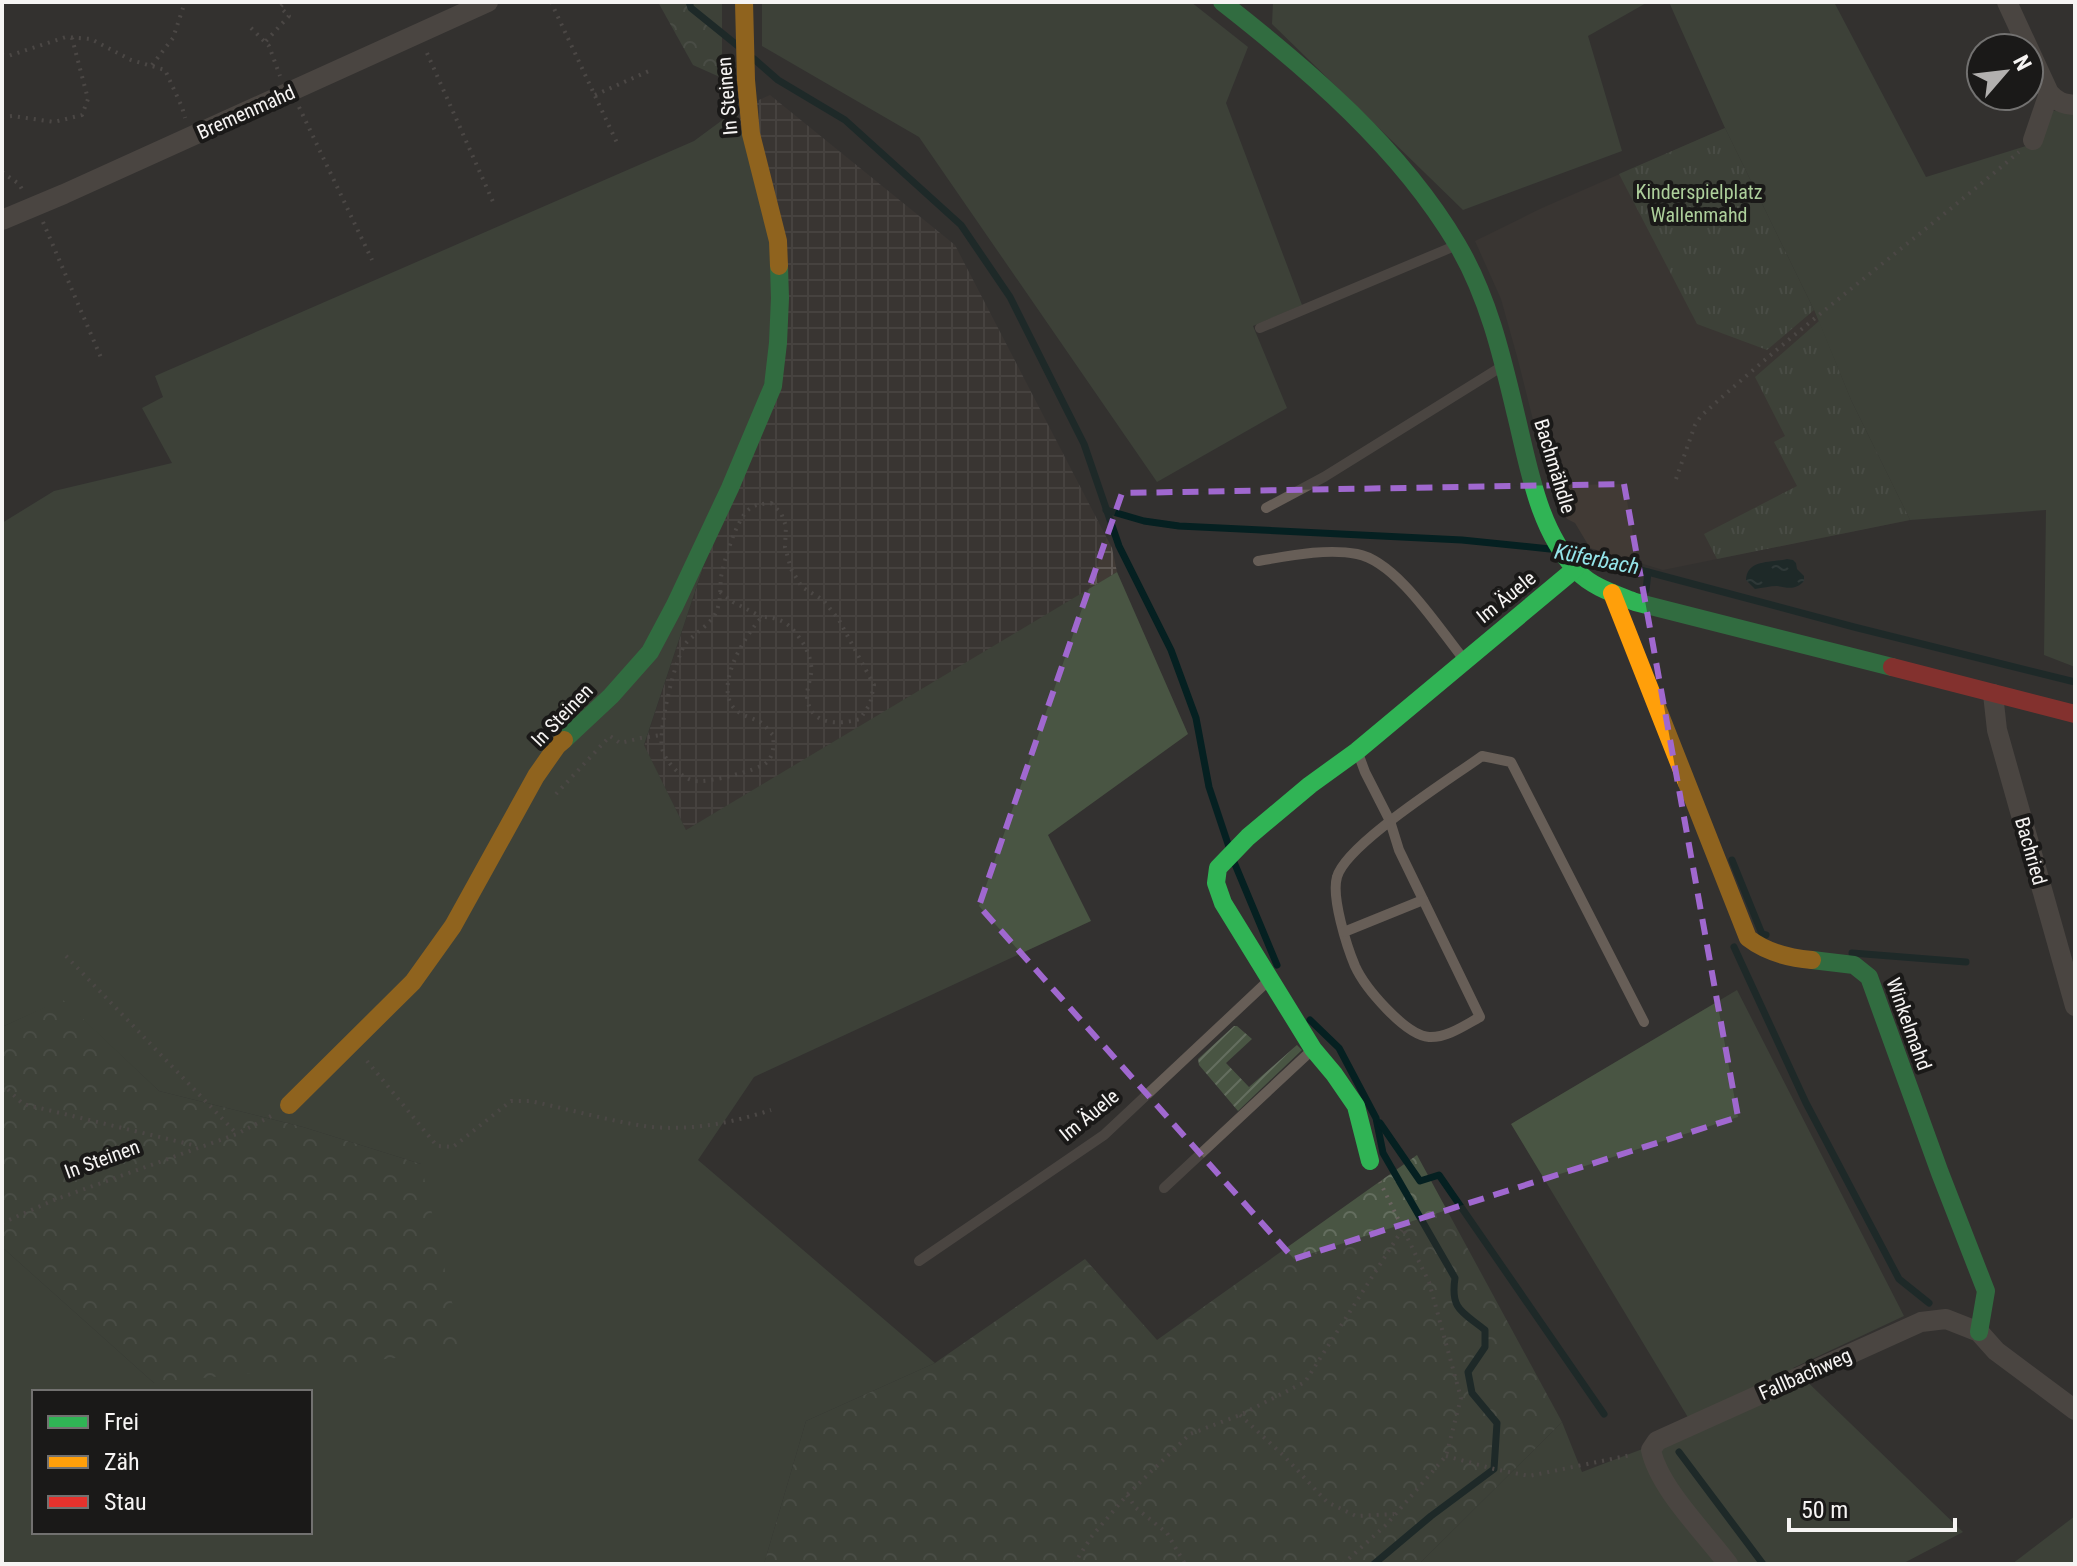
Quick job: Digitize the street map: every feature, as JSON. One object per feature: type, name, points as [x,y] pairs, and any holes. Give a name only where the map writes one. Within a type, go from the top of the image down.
[{"type":"street","name":"Bremenmahd","points":[[2,220],[488,2]]},
{"type":"street","name":"In Steinen","points":[[289,1105],[413,982],[453,926],[530,787],[557,746],[611,696],[650,652],[724,501],[773,386],[780,298],[778,241],[751,134],[744,2]]},
{"type":"street","name":"Bachmähdle","points":[[1222,2],[1292,60],[1380,141],[1413,180],[1457,245],[1478,283],[1493,327],[1537,496],[1558,545],[1573,566],[1594,585],[1635,602],[2075,714]]},
{"type":"street","points":[[2007,2],[2049,93],[2065,105],[2075,105]]},
{"type":"street","points":[[2033,140],[2049,93]]},
{"type":"street","name":"Im Äuele","points":[[1370,1161],[1356,1106],[1313,1049],[1223,903],[1216,883],[1218,868],[1248,837],[1310,785],[1357,751],[1573,566]]},
{"type":"street","name":"Winkelmahd","points":[[1612,593],[1748,938],[1758,946],[1792,958],[1854,965],[1869,977],[1986,1291],[1979,1332]]},
{"type":"street","name":"Bachried","points":[[1993,694],[1997,730],[2075,1006]]},
{"type":"street","name":"Fallbachweg","points":[[1651,1450],[1657,1441],[1921,1322],[1946,1319],[1979,1332],[1996,1351],[2075,1410]]},
{"type":"street","points":[[1651,1450],[1654,1463],[1678,1500],[1728,1564]]},
{"type":"lane","points":[[1260,328],[1457,245]]},
{"type":"lane","points":[[1266,508],[1324,477],[1503,366]]},
{"type":"lane","points":[[1258,561],[1318,553],[1359,554],[1384,566],[1404,584],[1465,659]]},
{"type":"lane","points":[[1357,751],[1390,821],[1399,850],[1480,1017],[1444,1035],[1427,1037],[1406,1027],[1378,998],[1356,968],[1336,901],[1337,876],[1348,858],[1367,839],[1390,821],[1482,756],[1511,762],[1644,1022]]},
{"type":"lane","points":[[1344,932],[1423,900]]},
{"type":"lane","name":"Im Äuele","points":[[919,1261],[1104,1135],[1269,979]]},
{"type":"lane","points":[[1164,1188],[1313,1049]]},
{"type":"path","points":[[152,65],[173,38],[185,2]]},
{"type":"path","points":[[266,41],[289,16],[280,7],[285,2]]},
{"type":"path","points":[[551,2],[618,145]]},
{"type":"path","points":[[251,28],[269,46],[372,260]]},
{"type":"path","points":[[418,34],[494,204]]},
{"type":"path","points":[[2,55],[8,56],[66,37],[91,39],[131,60],[165,70],[182,107],[190,137]]},
{"type":"path","points":[[2,117],[54,122],[82,115],[88,99],[72,38]]},
{"type":"path","points":[[595,95],[649,71]]},
{"type":"path","points":[[1676,479],[1701,416],[1803,327],[2033,140]]},
{"type":"path","points":[[36,205],[102,360]]},
{"type":"path","points":[[720,592],[762,617],[775,617],[791,626],[806,645],[812,667],[807,696],[812,712],[827,722],[843,724],[860,719],[870,704],[874,685],[839,620],[823,600],[802,587],[791,569],[785,547],[786,526],[781,513],[771,503],[756,504],[746,511],[738,526],[722,573],[718,609],[708,624],[685,645],[676,661],[661,735],[663,752],[677,772],[696,781],[730,777],[765,763],[774,750],[773,735],[762,723],[736,711],[727,695],[727,680],[750,630],[762,617]]},
{"type":"path","points":[[530,787],[549,797],[559,793],[610,736],[620,743],[661,735]]},
{"type":"path","points":[[66,956],[237,1134]]},
{"type":"path","points":[[353,1043],[437,1146],[453,1147],[511,1101],[530,1101],[647,1126],[693,1127],[742,1120],[771,1110]]},
{"type":"path","points":[[2,1084],[23,1104],[200,1146]]},
{"type":"path","name":"In Steinen","points":[[2,1223],[54,1200],[237,1134],[289,1105]]},
{"type":"path","points":[[1343,1564],[1395,1514],[1446,1456],[1461,1398],[1429,1282],[1370,1161]]},
{"type":"path","points":[[1074,1564],[1092,1536],[1127,1495],[1190,1434],[1240,1415],[1305,1382],[1402,1230]]},
{"type":"path","points":[[1240,1415],[1327,1502],[1356,1516],[1395,1514]]},
{"type":"path","points":[[1446,1456],[1529,1476],[1651,1450]]},
{"type":"path","points":[[1127,1495],[1136,1508],[1167,1533],[1185,1564]]},
{"type":"highlighted area","points":[[1624,484],[1738,1117],[1294,1259],[979,906],[1122,493]]},
{"type":"shaded area","points":[[770,95],[955,245],[1112,548],[1117,572],[899,706],[686,830],[644,746],[770,366],[736,110]]},
{"type":"shaded area","points":[[1725,128],[1814,310],[1851,400],[1910,520],[1663,570],[1590,548],[1575,523],[1567,519],[1548,480],[1501,299],[1475,241],[1542,208]]},
{"type":"green space","points":[[658,2],[722,2],[722,78],[693,65]]},
{"type":"green space","points":[[762,2],[1191,2],[1248,47],[1226,103],[1302,305],[1253,326],[1287,408],[1157,482],[919,137],[762,46]]},
{"type":"green space","points":[[1273,2],[1648,2],[1588,36],[1622,151],[1463,210],[1272,24]]},
{"type":"green space","points":[[1669,2],[1834,2],[1926,177],[2036,143],[2049,110],[2075,114],[2075,667],[2044,655],[2046,510],[1910,520],[1851,400],[1814,310],[1725,128]]},
{"type":"green space","points":[[736,110],[772,249],[770,366],[644,745],[686,830],[1117,572],[1188,734],[1048,835],[1091,921],[754,1077],[698,1160],[935,1363],[806,1421],[764,1564],[2,1564],[2,1247],[154,1383],[421,1164],[303,1127],[159,1091],[62,1000],[2,1027],[2,523],[54,491],[172,463],[142,408],[163,397],[155,376],[694,141]]},
{"type":"green space","name":"Kinderspielplatz Wallenmahd","points":[[1725,128],[1814,310],[1767,350],[1697,324],[1619,174]]},
{"type":"green space","points":[[1819,321],[1851,400],[1910,520],[1717,559],[1704,534],[1797,486],[1774,442],[1785,436],[1755,377]]},
{"type":"green space","points":[[1737,990],[1904,1316],[1793,1368],[1963,1532],[1902,1564],[1419,1564],[1562,1422],[1582,1472],[1695,1429],[1511,1124]]},
{"type":"green space","points":[[62,999],[159,1091],[303,1127],[421,1164],[463,1351],[154,1383],[2,1247],[2,1027]]},
{"type":"green space","points":[[1234,1026],[1252,1039],[1226,1063],[1249,1087],[1297,1045],[1302,1050],[1238,1111],[1199,1065],[1198,1059]]},
{"type":"green space","points":[[1417,1155],[1562,1422],[1419,1564],[764,1564],[806,1421],[935,1363],[1085,1259],[1157,1340]]},
{"type":"green space","points":[[2075,1516],[2075,1564],[2012,1564]]},
{"type":"water","points":[[1787,559],[1796,563],[1804,576],[1804,581],[1798,586],[1755,589],[1746,580],[1747,573],[1755,565]]},
{"type":"waterway","points":[[689,2],[691,8],[738,46]]},
{"type":"waterway","points":[[754,59],[778,80],[845,120],[961,225],[1010,297],[1084,444],[1119,546],[1171,650],[1196,718],[1209,787],[1229,847]]},
{"type":"waterway","name":"Küferbach","points":[[1106,510],[1144,521],[1179,526],[1462,540],[1550,549]]},
{"type":"waterway","name":"Küferbach","points":[[1574,552],[2075,682]]},
{"type":"waterway","points":[[1646,590],[1648,572]]},
{"type":"waterway","points":[[1732,860],[1762,934],[1766,935]]},
{"type":"waterway","points":[[1234,862],[1277,965]]},
{"type":"waterway","points":[[1734,947],[1806,1103],[1899,1279],[1929,1303]]},
{"type":"waterway","points":[[1852,953],[1966,962]]},
{"type":"waterway","points":[[1310,1020],[1339,1048],[1376,1118],[1383,1153],[1455,1278],[1456,1304],[1485,1330],[1485,1347],[1468,1372],[1472,1393],[1497,1423],[1494,1469],[1374,1564]]},
{"type":"waterway","points":[[1380,1123],[1420,1181],[1439,1175],[1604,1414]]},
{"type":"waterway","points":[[1679,1452],[1763,1564]]},
{"type":"traffic: fast","points":[[1222,2],[1351,112],[1408,175],[1457,244],[1477,284],[1493,327],[1544,517],[1564,554],[1583,577],[1635,602],[1892,667]]},
{"type":"traffic: fast","points":[[564,740],[611,696],[650,652],[730,488],[773,386],[778,343],[779,266]]},
{"type":"traffic: fast","points":[[1370,1161],[1356,1106],[1313,1049],[1223,903],[1216,883],[1218,868],[1248,837],[1310,785],[1357,751],[1575,569]]},
{"type":"traffic: fast","points":[[1812,960],[1854,965],[1869,977],[1986,1291],[1979,1332]]},
{"type":"traffic: slow","points":[[744,2],[751,134],[778,241],[779,266]]},
{"type":"traffic: slow","points":[[1612,593],[1748,938],[1778,954],[1812,960]]},
{"type":"traffic: slow","points":[[289,1105],[413,982],[453,926],[536,776],[564,740]]},
{"type":"traffic: jam","points":[[1892,667],[2075,714]]}]
